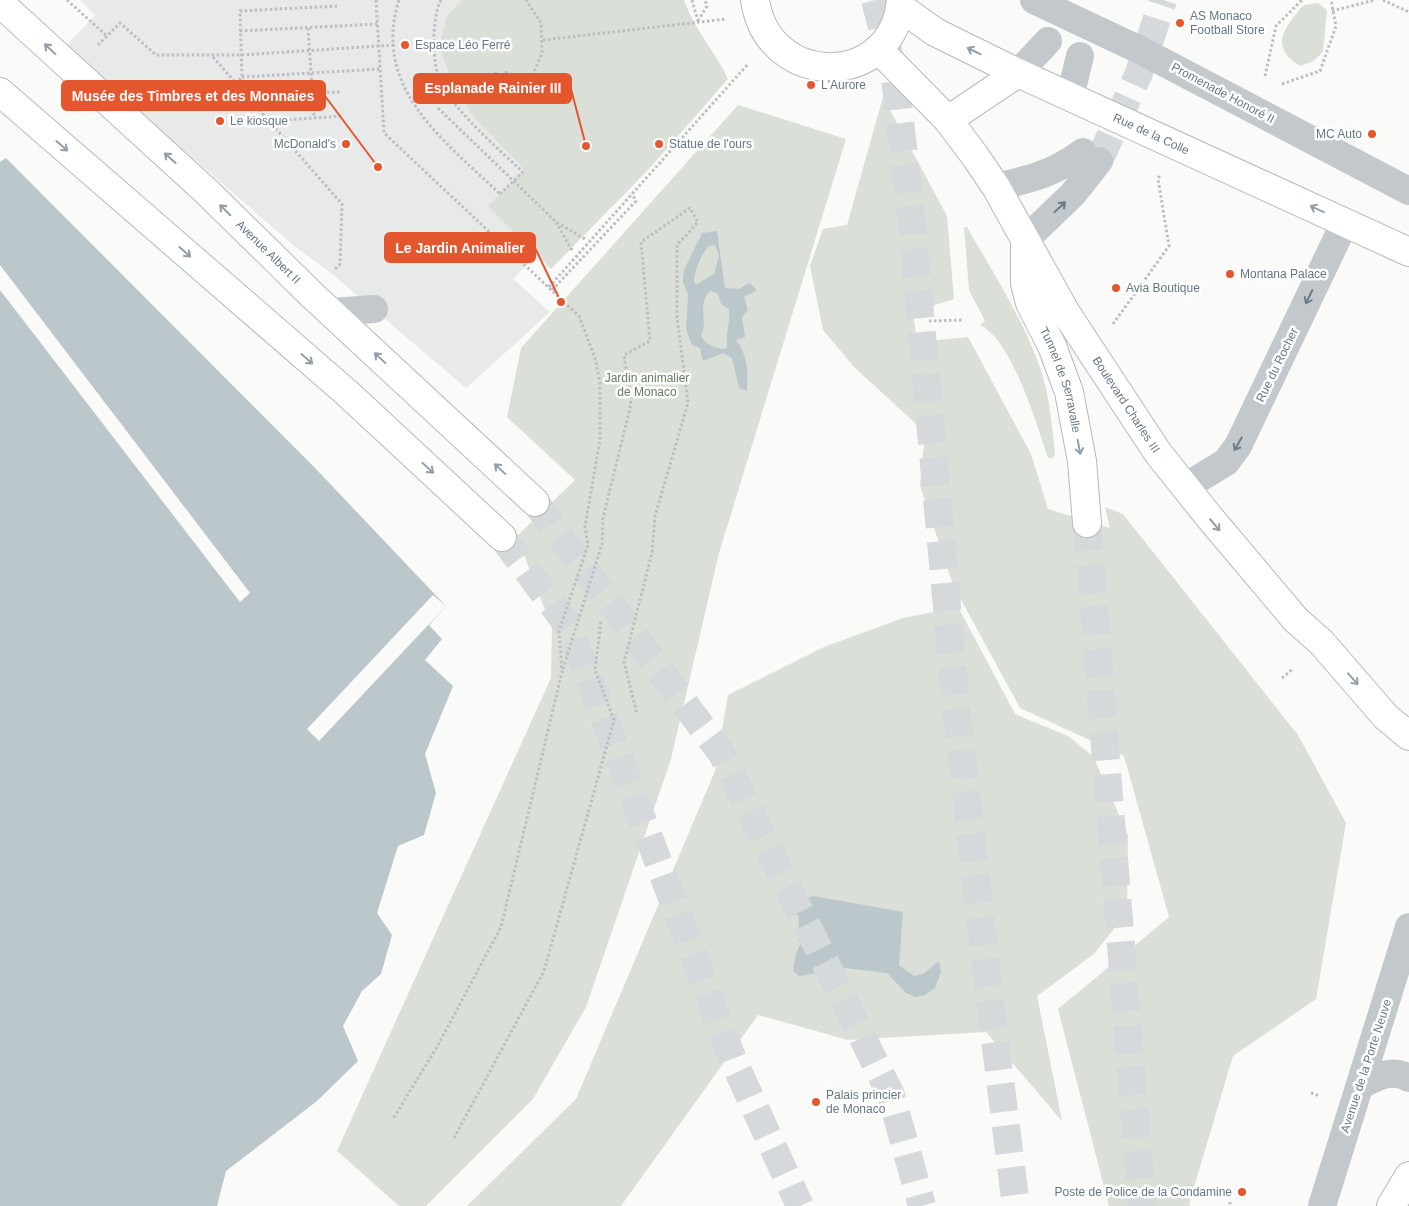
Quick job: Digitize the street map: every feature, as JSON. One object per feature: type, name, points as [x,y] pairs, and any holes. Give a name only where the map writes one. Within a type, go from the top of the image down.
[{"type":"main road","points":[[755,0],[762,25],[778,48],[801,63],[827,68],[855,63],[878,49],[892,30],[901,4]]},
{"type":"main road","name":"Avenue Albert II","points":[[0,3],[206,191],[322,304],[536,502]]},
{"type":"main road","name":"Rue de la Colle","points":[[901,4],[935,32],[1018,73],[1409,252]]},
{"type":"main road","name":"Boulevard Charles III","points":[[878,49],[948,120],[996,187],[1066,314],[1111,385],[1158,453],[1296,620],[1321,642],[1386,717],[1409,736]]},
{"type":"main road","points":[[948,120],[1018,73]]},
{"type":"main road","points":[[0,92],[347,394],[502,537]]},
{"type":"main road","name":"Tunnel de Serravalle","points":[[1024,240],[1025,283],[1030,302],[1052,346],[1068,392],[1082,461],[1087,523]]},
{"type":"main road","points":[[1391,1206],[1409,1176]]},
{"type":"street","name":"Promenade Honoré II","points":[[1034,0],[1142,51],[1258,100],[1409,191]]},
{"type":"street","points":[[1018,73],[1048,41]]},
{"type":"street","points":[[1070,96],[1080,56]]},
{"type":"street","points":[[996,187],[1037,177],[1091,156],[1072,195],[1024,240]]},
{"type":"street","name":"Rue du Rocher","points":[[1185,487],[1226,462],[1238,446],[1345,222]]},
{"type":"street","points":[[322,304],[374,309]]},
{"type":"street","name":"Avenue de la Porte Neuve","points":[[1322,1206],[1409,926]]},
{"type":"street","points":[[1360,1085],[1386,1074],[1401,1074],[1409,1078]]},
{"type":"path","points":[[67,0],[106,36],[120,23],[156,55],[241,55],[394,45]]},
{"type":"path","points":[[376,0],[384,133],[579,316],[595,358],[600,383],[600,440],[585,526],[588,545],[559,632],[562,672]]},
{"type":"path","points":[[400,0],[396,10],[394,45],[402,85],[418,113],[448,147],[500,194],[523,172],[442,88],[433,48],[436,10],[441,0]]},
{"type":"path","points":[[455,102],[469,90],[505,89],[524,82],[533,74],[542,53],[543,40],[541,22],[526,0]]},
{"type":"path","points":[[692,0],[698,22]]},
{"type":"path","points":[[698,22],[707,6],[705,0]]},
{"type":"path","points":[[1258,100],[1276,26],[1302,0]]},
{"type":"path","points":[[1258,100],[1320,71],[1336,26],[1331,0]]},
{"type":"path","points":[[1332,10],[1375,0]]},
{"type":"path","points":[[1383,0],[1409,12]]},
{"type":"path","points":[[236,84],[242,77],[240,11],[338,6]]},
{"type":"path","points":[[543,40],[734,18]]},
{"type":"path","points":[[240,31],[377,24]]},
{"type":"path","points":[[308,28],[314,118]]},
{"type":"path","points":[[212,56],[342,204],[340,264],[322,304]]},
{"type":"path","points":[[550,289],[724,88],[753,58]]},
{"type":"path","points":[[242,77],[380,69]]},
{"type":"path","points":[[495,72],[512,101],[506,71]]},
{"type":"path","points":[[246,94],[341,92]]},
{"type":"path","points":[[438,108],[556,222],[585,239]]},
{"type":"path","points":[[269,121],[343,116]]},
{"type":"path","points":[[1118,319],[1169,246],[1158,179],[1162,170]]},
{"type":"path","points":[[550,289],[636,201],[632,194]]},
{"type":"path","points":[[393,1119],[438,1047],[501,927],[562,672],[602,544],[603,518],[631,404],[624,355],[650,341],[641,242],[690,208],[698,222],[677,245],[677,317],[688,403],[655,516],[652,553],[624,662],[637,714]]},
{"type":"path","points":[[556,222],[573,252]]},
{"type":"path","points":[[929,321],[964,320]]},
{"type":"path","points":[[454,1138],[544,971],[614,720],[595,670],[601,621]]},
{"type":"path","points":[[1282,678],[1293,669]]},
{"type":"path","points":[[1311,1093],[1321,1096]]},
{"type":"shaded area","points":[[80,0],[544,0],[587,204],[513,279],[550,312],[466,388],[331,273],[293,245],[65,47],[95,15]]},
{"type":"shaded area","points":[[6,158],[316,469],[446,606],[429,625],[442,639],[425,660],[453,686],[425,754],[436,793],[424,835],[398,846],[377,913],[392,935],[381,974],[362,991],[343,1026],[358,1061],[317,1101],[226,1171],[217,1206],[0,1206],[0,162]]},
{"type":"shaded area","points":[[717,231],[725,288],[739,289],[750,283],[757,290],[744,297],[748,310],[742,317],[745,337],[736,340],[743,352],[746,364],[747,391],[739,388],[732,358],[723,353],[703,361],[700,348],[692,345],[686,330],[688,295],[683,282],[684,270],[702,233]],"holes":[[[715,245],[719,256],[714,274],[697,284],[694,283],[697,268],[703,254],[708,246]],[[710,291],[718,294],[721,304],[729,309],[727,346],[725,349],[711,346],[701,336],[704,324],[703,307],[706,296]]]},
{"type":"shaded area","points":[[814,896],[903,912],[899,965],[914,976],[923,974],[939,961],[941,972],[935,988],[925,995],[915,997],[906,993],[887,973],[845,968],[799,976],[793,971],[796,953],[801,943],[798,941],[799,916],[795,913],[792,901]]},
{"type":"green space","points":[[462,0],[684,0],[693,21],[728,79],[649,169],[551,269],[488,206],[524,169],[471,114],[450,76],[439,46],[447,16]]},
{"type":"green space","points":[[1318,3],[1327,10],[1323,52],[1312,62],[1300,66],[1287,56],[1284,50],[1282,39],[1284,32],[1303,6]]},
{"type":"green space","points":[[883,97],[947,216],[954,299],[913,312],[917,342],[968,337],[1031,454],[1048,509],[1110,528],[1105,507],[1123,514],[1298,735],[1346,823],[1316,999],[1233,1056],[1189,1204],[1191,1206],[1109,1206],[1058,1009],[1169,917],[1124,756],[1020,708],[953,585],[920,486],[925,432],[855,368],[823,330],[810,266],[823,229],[847,225]]},
{"type":"green space","name":"Jardin animalier de Monaco","points":[[738,105],[846,139],[719,553],[671,759],[586,1007],[533,1099],[426,1206],[399,1206],[337,1151],[551,678],[552,629],[517,536],[575,480],[507,417],[521,348]]},
{"type":"green space","points":[[964,227],[967,227],[1007,296],[1033,349],[1043,379],[1052,422],[1055,455],[1052,458],[1048,458],[1030,405],[1013,365],[1003,347],[992,334],[980,325],[985,321],[969,290]]},
{"type":"green space","points":[[958,607],[1015,714],[1068,736],[1093,756],[1128,835],[1127,912],[1094,954],[1037,996],[1062,1121],[986,1032],[848,1040],[758,1015],[621,1206],[467,1206],[576,1099],[715,771],[728,695],[824,647],[903,618]]},
{"type":"pier","points":[[0,265],[250,593],[240,602],[0,290]]},
{"type":"pier","points":[[433,595],[446,606],[319,741],[307,729]]},
{"type":"tunnel","points":[[875,0],[895,78],[912,225],[956,706],[1016,1206]]},
{"type":"tunnel","points":[[1099,161],[1139,73],[1163,0]]},
{"type":"tunnel","points":[[535,502],[722,754],[891,1095],[922,1206]]},
{"type":"tunnel","points":[[1087,523],[1142,1206]]},
{"type":"tunnel","points":[[502,537],[570,628],[733,1060],[800,1206]]},
{"type":"place","name":"AS Monaco Football Store","points":[[1180,23]]},
{"type":"place","name":"Espace Léo Ferré","points":[[405,45]]},
{"type":"place","name":"L'Aurore","points":[[811,85]]},
{"type":"place","name":"Le kiosque","points":[[220,121]]},
{"type":"place","name":"MC Auto","points":[[1372,134]]},
{"type":"place","name":"McDonald's","points":[[346,144]]},
{"type":"place","name":"Statue de l'ours","points":[[659,144]]},
{"type":"place","name":"Esplanade Rainier III","points":[[586,146]]},
{"type":"place","name":"Musée des Timbres et des Monnaies","points":[[378,167]]},
{"type":"place","name":"Montana Palace","points":[[1230,274]]},
{"type":"place","name":"Avia Boutique","points":[[1116,288]]},
{"type":"place","name":"Le Jardin Animalier","points":[[561,302]]},
{"type":"place","name":"Palais princier de Monaco","points":[[816,1102]]},
{"type":"place","name":"Poste de Police de la Condamine","points":[[1242,1192]]}]
